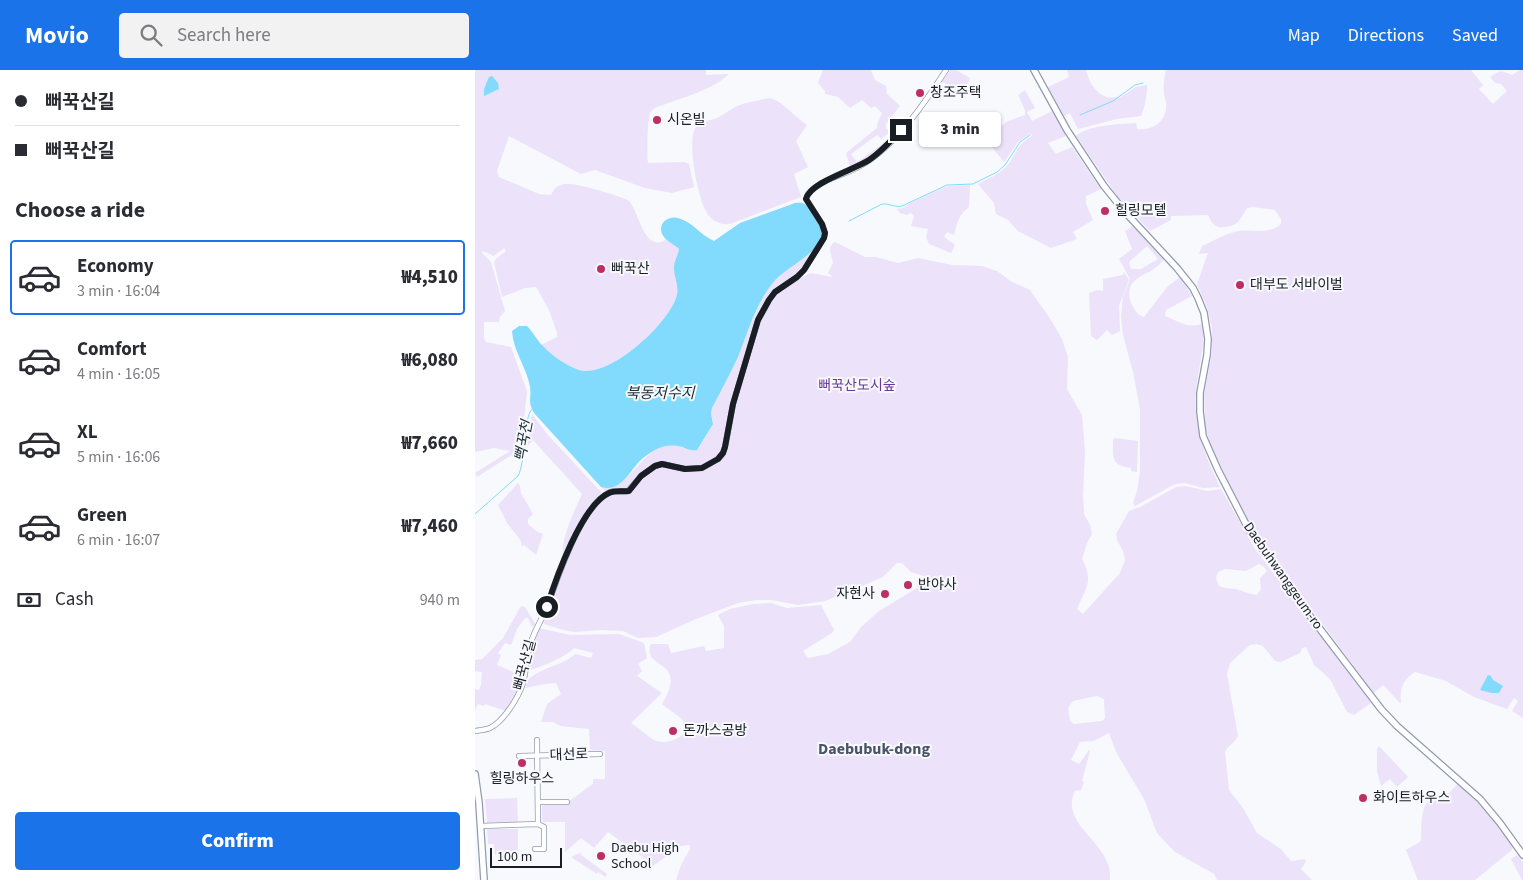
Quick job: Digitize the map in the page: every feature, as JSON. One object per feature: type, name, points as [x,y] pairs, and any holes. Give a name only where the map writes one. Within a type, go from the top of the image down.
[{"type":"main road","name":"Daebuhwanggeum-ro","points":[[1034,72],[1077,147],[1104,186],[1125,212],[1177,268],[1193,288],[1198,298],[1204,313],[1208,340],[1200,393],[1203,436],[1214,463],[1249,530],[1307,612],[1385,714],[1480,799],[1523,855]]},
{"type":"main road","points":[[475,774],[484,877],[489,880]]},
{"type":"street","name":"뻐꾹산길","points":[[475,731],[485,730],[494,726],[504,716],[514,701],[524,682],[526,659],[530,643],[547,607],[555,581],[577,533],[599,501],[608,493],[629,491],[641,476],[655,466],[662,464],[685,469],[702,468],[718,459],[723,453],[733,404],[758,320],[769,300],[779,289],[804,270],[824,238],[824,229],[806,199],[808,194],[829,179],[861,166],[884,148],[928,96],[946,70]]},
{"type":"street","name":"대선로","points":[[535,849],[544,849],[544,827],[538,824],[537,740]]},
{"type":"street","name":"대선로","points":[[519,756],[600,754]]},
{"type":"street","points":[[538,802],[567,802]]},
{"type":"street","points":[[481,826],[538,824]]},
{"type":"green space","points":[[475,70],[706,70],[706,75],[729,74],[704,90],[655,108],[650,114],[647,146],[648,163],[685,162],[689,164],[694,187],[672,193],[645,188],[595,170],[581,174],[509,136],[497,171],[499,177],[539,194],[551,195],[555,188],[563,184],[571,184],[598,190],[629,201],[648,237],[653,241],[659,242],[667,239],[679,249],[675,269],[677,294],[671,309],[663,320],[639,344],[625,355],[599,369],[581,370],[562,362],[541,345],[557,337],[557,333],[549,310],[536,287],[525,288],[502,297],[494,262],[506,251],[504,248],[494,256],[483,251],[482,253],[491,262],[505,311],[500,317],[499,322],[484,322],[484,338],[486,342],[511,347],[527,391],[521,449],[477,477],[475,473],[510,451],[494,448],[475,452]]},
{"type":"green space","points":[[823,70],[871,70],[875,80],[886,86],[887,94],[900,106],[886,124],[886,128],[893,135],[892,138],[866,160],[850,166],[846,153],[877,128],[882,113],[875,106],[871,108],[862,100],[850,108],[838,97],[825,94],[825,91],[818,83]],"holes":[[[889,133],[892,137],[857,162],[851,154],[877,135],[881,139]]]},
{"type":"green space","points":[[950,70],[956,70],[970,78],[965,89],[962,90],[942,82]]},
{"type":"green space","points":[[1067,70],[1086,70],[1096,90],[1111,98],[1119,98],[1136,87],[1147,85],[1145,104],[1141,116],[1117,119],[1078,129],[1070,113],[1064,116],[1048,87],[1069,77]]},
{"type":"green space","points":[[1166,70],[1471,70],[1483,85],[1479,89],[1493,104],[1507,91],[1501,84],[1495,83],[1490,77],[1496,73],[1505,72],[1512,75],[1523,70],[1523,718],[1512,711],[1518,701],[1514,698],[1507,709],[1474,697],[1446,681],[1415,672],[1403,684],[1400,703],[1383,685],[1374,693],[1258,537],[1240,505],[1210,445],[1205,424],[1204,395],[1212,353],[1212,329],[1207,307],[1197,284],[1208,253],[1199,254],[1202,246],[1225,235],[1239,231],[1271,229],[1281,224],[1281,219],[1275,210],[1253,207],[1247,208],[1237,223],[1226,227],[1214,225],[1208,215],[1171,216],[1171,220],[1150,231],[1118,197],[1076,136],[1088,129],[1105,126],[1136,123],[1137,129],[1147,129],[1156,125],[1162,119],[1166,109],[1164,79]]},
{"type":"green space","points":[[1025,90],[1035,108],[1027,112],[1032,121],[1052,111],[1066,136],[1048,143],[1056,154],[1072,147],[1101,189],[1086,196],[1086,204],[1093,220],[1073,232],[1077,239],[1051,248],[1018,231],[1008,220],[996,214],[994,203],[978,184],[1003,170],[1020,146],[1032,136],[1031,133],[1018,142],[1004,162],[988,142],[988,136],[1008,121],[1025,115],[1025,110],[1018,95]]},
{"type":"green space","points":[[770,98],[779,102],[807,125],[796,141],[808,167],[794,174],[801,197],[730,224],[717,222],[707,213],[700,196],[694,170],[693,134],[696,127],[703,122],[717,118],[740,105]]},
{"type":"green space","points":[[970,185],[969,207],[957,223],[954,235],[947,232],[944,237],[955,245],[951,253],[929,244],[926,237],[928,229],[911,226],[914,216],[911,213],[907,215],[900,213],[897,209],[903,208],[943,188]]},
{"type":"green space","points":[[1133,226],[1165,259],[1136,280],[1130,287],[1129,296],[1131,303],[1138,313],[1144,317],[1168,286],[1180,277],[1192,296],[1166,310],[1165,316],[1183,324],[1191,326],[1201,324],[1203,326],[1202,351],[1196,391],[1196,416],[1201,441],[1220,487],[1203,488],[1185,483],[1175,484],[1135,506],[1133,503],[1140,472],[1140,409],[1123,335],[1121,317],[1123,297],[1130,279],[1119,259],[1132,249],[1125,231]],"holes":[[[1147,246],[1158,259],[1141,269],[1131,269],[1129,262]]]},
{"type":"green space","points":[[822,236],[821,241],[805,266],[782,285],[760,315],[731,404],[722,453],[716,459],[699,467],[655,465],[631,488],[607,493],[601,487],[610,487],[618,484],[649,455],[665,445],[697,450],[711,427],[713,420],[712,408],[735,363],[765,295],[776,279],[811,251]]},
{"type":"green space","name":"뻐꾹산도시숲","points":[[835,242],[865,257],[876,257],[898,263],[918,258],[952,265],[982,266],[997,271],[1012,282],[1030,290],[1051,320],[1062,339],[1068,357],[1067,389],[1082,415],[1085,452],[1084,514],[1092,534],[1082,559],[1088,573],[1088,579],[1086,590],[1077,609],[1083,614],[1120,573],[1125,560],[1116,534],[1129,511],[1176,487],[1186,486],[1207,491],[1221,489],[1255,549],[1371,703],[1354,715],[1347,712],[1330,679],[1314,665],[1306,647],[1302,648],[1300,653],[1281,662],[1275,661],[1263,646],[1250,645],[1230,663],[1227,674],[1238,736],[1225,752],[1229,790],[1243,808],[1257,833],[1281,849],[1291,861],[1305,859],[1306,861],[1301,869],[1312,880],[1217,880],[1214,874],[1175,852],[1157,833],[1144,799],[1116,752],[1109,733],[1094,741],[1080,742],[1071,760],[1079,764],[1090,751],[1082,781],[1084,782],[1081,790],[1075,791],[1072,803],[1074,814],[1080,825],[1104,855],[1109,867],[1110,880],[676,880],[690,845],[680,846],[649,869],[645,859],[608,832],[594,848],[581,838],[565,852],[565,822],[543,822],[542,806],[565,804],[593,784],[593,779],[605,779],[605,751],[590,750],[589,729],[560,726],[553,722],[541,722],[547,704],[561,694],[556,683],[526,688],[527,682],[531,677],[563,662],[575,654],[591,658],[593,653],[574,648],[545,665],[527,671],[529,651],[539,628],[570,635],[619,634],[644,643],[647,658],[638,664],[642,671],[637,676],[662,693],[631,723],[654,740],[667,742],[684,734],[686,730],[682,719],[662,704],[669,689],[671,679],[668,671],[652,658],[650,652],[651,644],[668,644],[671,653],[704,646],[706,651],[724,648],[724,626],[718,615],[730,609],[753,604],[771,603],[787,608],[821,605],[834,630],[803,651],[808,658],[828,654],[850,642],[861,627],[879,611],[930,580],[930,578],[911,572],[902,563],[897,563],[883,577],[862,586],[851,585],[841,589],[837,596],[825,601],[798,605],[771,600],[738,603],[656,637],[638,638],[623,631],[575,632],[563,630],[543,622],[550,596],[566,558],[585,522],[601,500],[612,494],[625,493],[649,470],[662,465],[694,471],[703,470],[719,460],[760,320],[776,293],[798,279],[811,273],[833,277],[828,273],[833,263],[830,251],[832,244]],"holes":[[[1259,564],[1267,571],[1260,578],[1261,589],[1257,595],[1219,586],[1216,578],[1218,572],[1225,569],[1246,571]],[[1097,696],[1104,699],[1105,718],[1102,721],[1074,724],[1070,721],[1068,708],[1073,701]]]},
{"type":"green space","points":[[1124,272],[1129,280],[1119,306],[1120,331],[1112,335],[1107,330],[1097,340],[1091,336],[1089,293],[1097,290],[1103,291],[1103,279],[1123,275]]},
{"type":"green space","points":[[532,414],[547,434],[604,495],[598,500],[563,560],[566,535],[582,494],[533,440],[527,447]]},
{"type":"green space","points":[[1115,438],[1138,441],[1137,472],[1120,465],[1115,460],[1113,456],[1113,440]]},
{"type":"green space","points":[[518,483],[521,493],[533,514],[528,519],[528,524],[543,534],[536,555],[524,545],[522,547],[521,541],[507,523],[498,505]]},
{"type":"green space","points":[[521,606],[525,607],[536,625],[532,627],[528,618],[525,618],[517,629],[511,645],[505,643],[498,653],[501,655],[497,665],[516,673],[520,663],[524,665],[520,687],[506,711],[485,704],[484,706],[478,704],[475,710],[475,689],[479,690],[482,672],[475,671],[475,660],[482,659],[503,638]]},
{"type":"green space","points":[[1379,746],[1408,777],[1397,787],[1390,779],[1381,786],[1377,771],[1377,749]]},
{"type":"green space","points":[[1458,784],[1486,810],[1513,846],[1512,850],[1475,880],[1418,880],[1406,850],[1421,841],[1422,816],[1429,800],[1435,796],[1446,795]]},
{"type":"green space","points":[[517,798],[518,822],[487,823],[485,799]]},
{"type":"green space","points":[[487,829],[518,829],[518,852],[495,855],[494,844],[488,844]]},
{"type":"green space","points":[[582,852],[580,854],[607,874],[605,877],[571,857]]},
{"type":"green space","points":[[1517,855],[1523,862],[1523,880],[1511,859]]},
{"type":"water","points":[[492,76],[498,83],[499,89],[484,96],[484,89],[489,77]]},
{"type":"water","name":"북동저수지","points":[[795,203],[806,205],[817,218],[822,234],[815,248],[777,278],[766,292],[752,319],[738,357],[712,408],[713,424],[697,450],[676,446],[661,447],[643,458],[625,479],[615,487],[601,487],[534,413],[530,402],[528,380],[515,346],[512,331],[519,326],[527,326],[551,354],[579,370],[591,371],[606,366],[621,358],[650,335],[671,309],[676,298],[677,286],[674,268],[679,249],[665,238],[662,233],[661,228],[664,221],[672,218],[681,219],[714,241],[740,223]]},
{"type":"water","points":[[1488,675],[1503,686],[1499,693],[1480,690]]},
{"type":"waterway","points":[[1080,115],[1113,101],[1135,85],[1143,83]]},
{"type":"waterway","points":[[849,221],[882,204],[902,206],[947,185],[973,184],[997,172],[1005,165],[1020,142],[1030,135]]},
{"type":"waterway","name":"뻑꾹천","points":[[475,514],[518,476],[521,469],[527,421],[532,409]]},
{"type":"place","name":"창조주택","points":[[920,93]]},
{"type":"place","name":"시온빌","points":[[657,120]]},
{"type":"place","name":"힐링모텔","points":[[1105,211]]},
{"type":"place","name":"뻐꾹산","points":[[601,269]]},
{"type":"place","name":"대부도 서바이벌","points":[[1240,285]]},
{"type":"place","name":"반야사","points":[[908,585]]},
{"type":"place","name":"자현사","points":[[885,594]]},
{"type":"place","name":"돈까스공방","points":[[673,731]]},
{"type":"place","name":"힐링하우스","points":[[522,763]]},
{"type":"place","name":"화이트하우스","points":[[1363,798]]},
{"type":"place","name":"Daebu High School","points":[[601,856]]},
{"type":"district","name":"Daebubuk-dong","points":[[874,749]]},
{"type":"route","points":[[547,607],[555,581],[577,533],[593,507],[608,493],[629,491],[648,469],[655,466],[662,464],[694,470],[710,465],[723,453],[729,418],[758,320],[775,292],[804,270],[824,238],[825,233],[822,224],[806,199],[808,194],[821,183],[861,166],[884,148],[901,130]]}]
